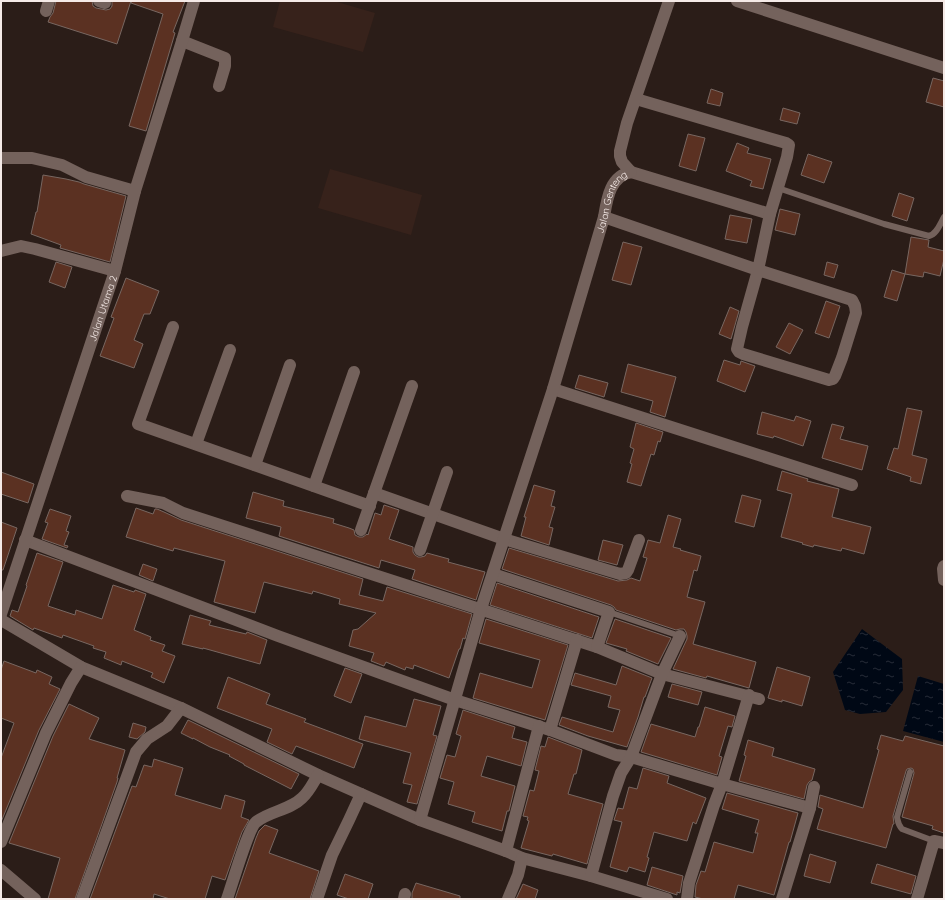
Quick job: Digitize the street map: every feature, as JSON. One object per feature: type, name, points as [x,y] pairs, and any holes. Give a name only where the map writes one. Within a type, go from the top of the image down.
[{"type":"street","name":"Jalan Utama 2","points":[[1,614],[115,271],[134,191],[194,1]]},
{"type":"street","name":"Jalan Genteng","points":[[631,172],[622,162],[620,151],[627,123],[669,1]]},
{"type":"street","points":[[737,1],[944,68]]},
{"type":"street","points":[[182,41],[226,58],[226,66],[219,86]]},
{"type":"street","points":[[604,217],[758,270],[852,300],[856,313],[842,358],[833,379],[829,380],[743,354],[737,349],[758,270],[770,214],[789,152],[789,144],[636,99]]},
{"type":"street","points":[[1,158],[32,158],[62,165],[86,177],[134,191]]},
{"type":"street","points":[[631,172],[770,214]]},
{"type":"street","name":"Jalan Genteng","points":[[420,820],[481,609],[552,389],[604,217],[611,188],[614,183],[625,173],[631,172]]},
{"type":"street","points":[[1,251],[21,246],[115,271]]},
{"type":"street","points":[[173,327],[138,424],[370,506]]},
{"type":"street","points":[[196,444],[230,350]]},
{"type":"street","points":[[255,465],[290,365]]},
{"type":"street","points":[[314,486],[354,372]]},
{"type":"street","points":[[361,530],[412,386]]},
{"type":"street","points":[[552,389],[852,485]]},
{"type":"street","points":[[420,550],[447,472]]},
{"type":"street","points":[[374,493],[504,539],[620,574],[626,573],[628,570],[639,540]]},
{"type":"street","points":[[128,496],[163,502],[183,513],[577,640],[662,674],[754,697],[714,805],[689,883],[687,899]]},
{"type":"street","points":[[25,540],[278,636],[455,700],[545,728],[616,755],[631,757],[810,808]]},
{"type":"street","points":[[944,566],[944,580]]},
{"type":"street","points":[[493,574],[609,612],[597,647]]},
{"type":"street","points":[[1,620],[81,667],[181,708],[318,775],[384,805],[522,858],[591,876],[667,899]]},
{"type":"street","points":[[591,876],[613,796],[621,773],[631,757],[662,674],[680,636]]},
{"type":"street","points":[[506,851],[545,728],[577,640]]},
{"type":"street","points":[[1,842],[46,733],[71,683],[81,667]]},
{"type":"street","points":[[82,899],[136,752],[147,739],[167,726],[181,708]]},
{"type":"street","points":[[227,899],[248,837],[255,823],[268,814],[290,806],[304,797],[318,775]]},
{"type":"street","points":[[782,899],[810,808],[814,786]]},
{"type":"street","points":[[317,899],[332,855],[361,794]]},
{"type":"street","points":[[917,899],[939,842]]},
{"type":"street","points":[[508,899],[518,875],[522,858]]},
{"type":"street","points":[[1,870],[35,899]]},
{"type":"lane","points":[[778,188],[884,224],[929,236],[936,232],[944,218]]},
{"type":"lane","points":[[609,612],[680,636]]},
{"type":"lane","points":[[910,772],[898,817],[899,826],[902,829],[939,842]]},
{"type":"shaded area","points":[[280,1],[334,1],[375,13],[363,52],[273,27]]},
{"type":"shaded area","points":[[330,169],[422,195],[411,235],[318,208]]},
{"type":"water","points":[[862,629],[902,659],[903,690],[886,712],[860,714],[845,710],[833,672]]},
{"type":"water","points":[[918,676],[944,684],[944,742],[903,731]]},
{"type":"building","points":[[56,1],[92,1],[93,6],[96,8],[106,10],[110,9],[112,6],[112,1],[131,1],[117,44],[48,22],[53,13]]},
{"type":"building","points":[[132,1],[185,1],[173,32],[175,33],[146,131],[129,126],[163,14],[131,3]]},
{"type":"building","points":[[933,78],[944,81],[944,107],[926,102]]},
{"type":"building","points":[[711,89],[723,93],[720,106],[707,103]]},
{"type":"building","points":[[783,108],[800,113],[797,124],[780,120]]},
{"type":"building","points":[[688,134],[705,138],[696,171],[679,166]]},
{"type":"building","points":[[737,143],[749,148],[747,153],[771,159],[763,189],[750,186],[752,181],[726,171]]},
{"type":"building","points":[[808,154],[832,162],[824,183],[801,175]]},
{"type":"building","points":[[43,175],[79,182],[126,196],[110,262],[60,248],[61,245],[31,234],[37,212]]},
{"type":"building","points":[[899,193],[914,198],[907,221],[892,216]]},
{"type":"building","points":[[780,209],[800,214],[795,235],[775,230]]},
{"type":"building","points":[[730,215],[752,219],[747,243],[725,239]]},
{"type":"building","points":[[911,237],[929,240],[928,247],[944,251],[944,259],[940,276],[924,272],[923,277],[905,274]]},
{"type":"building","points":[[623,242],[642,247],[631,285],[612,280]]},
{"type":"building","points":[[56,262],[72,267],[65,288],[49,282]]},
{"type":"building","points":[[827,262],[838,265],[834,278],[824,275]]},
{"type":"building","points":[[892,270],[905,274],[897,301],[884,297]]},
{"type":"building","points":[[126,278],[159,291],[150,314],[144,314],[134,340],[143,344],[134,368],[100,356],[114,318],[111,317]]},
{"type":"building","points":[[826,301],[840,306],[829,338],[815,333]]},
{"type":"building","points":[[730,307],[739,311],[731,339],[719,334]]},
{"type":"building","points":[[789,323],[803,330],[790,354],[776,347]]},
{"type":"building","points":[[724,360],[740,365],[741,361],[755,366],[745,392],[717,381]]},
{"type":"building","points":[[628,364],[676,377],[665,417],[650,412],[653,401],[621,392]]},
{"type":"building","points":[[579,375],[608,383],[604,397],[575,388]]},
{"type":"building","points":[[907,408],[922,411],[912,455],[927,459],[921,484],[910,481],[911,477],[887,469],[894,448],[898,449]]},
{"type":"building","points":[[762,412],[794,421],[796,416],[811,421],[803,446],[774,436],[773,438],[757,434]]},
{"type":"building","points":[[636,423],[663,432],[660,442],[658,441],[654,455],[651,454],[641,486],[627,482],[634,449],[630,447]]},
{"type":"building","points":[[832,424],[844,427],[840,439],[868,446],[862,470],[822,458]]},
{"type":"building","points":[[782,471],[808,479],[807,481],[839,489],[832,517],[871,527],[864,554],[842,548],[841,551],[814,545],[813,547],[781,537],[792,494],[777,490]]},
{"type":"building","points":[[1,472],[34,484],[28,503],[1,494]]},
{"type":"building","points":[[534,485],[555,491],[551,506],[555,507],[549,527],[553,528],[549,545],[521,536],[526,517],[524,517]]},
{"type":"building","points":[[253,492],[284,501],[283,506],[334,519],[333,523],[354,530],[355,535],[359,537],[368,535],[375,513],[381,515],[384,505],[399,510],[389,539],[413,547],[413,552],[418,557],[425,556],[427,553],[449,559],[448,562],[485,572],[476,600],[412,579],[415,570],[381,560],[379,568],[279,536],[281,527],[246,518]]},
{"type":"building","points":[[742,495],[761,500],[754,527],[735,522]]},
{"type":"building","points":[[136,508],[153,514],[155,509],[157,509],[181,520],[363,579],[359,595],[383,601],[387,587],[472,614],[465,639],[463,638],[449,678],[414,665],[413,669],[406,667],[405,670],[386,662],[384,666],[371,661],[374,653],[349,646],[353,630],[358,629],[376,613],[339,604],[340,599],[313,591],[312,594],[264,582],[255,613],[214,602],[225,561],[174,548],[173,551],[126,537]]},
{"type":"building","points":[[50,509],[71,516],[66,531],[69,532],[64,545],[68,546],[67,548],[42,539],[48,523],[45,522]]},
{"type":"building","points":[[668,515],[681,519],[673,547],[701,556],[697,571],[694,570],[687,597],[705,602],[693,644],[756,662],[749,688],[707,676],[706,678],[673,669],[687,639],[684,629],[676,630],[616,610],[611,605],[502,569],[509,548],[618,581],[631,578],[640,581],[647,558],[643,557],[648,540],[660,543]]},
{"type":"building","points":[[1,522],[17,528],[3,570],[1,570]]},
{"type":"building","points":[[603,540],[623,545],[617,565],[598,560]]},
{"type":"building","points":[[37,553],[63,562],[48,606],[75,615],[76,610],[102,619],[113,585],[134,592],[135,590],[146,594],[134,630],[151,637],[150,640],[165,645],[162,651],[175,656],[164,683],[151,677],[153,673],[122,661],[121,665],[104,658],[106,652],[93,648],[94,646],[63,635],[62,638],[34,628],[33,630],[10,616],[12,610],[18,612]]},
{"type":"building","points":[[143,564],[157,569],[153,581],[139,575]]},
{"type":"building","points":[[497,583],[599,617],[592,638],[490,605]]},
{"type":"building","points":[[190,615],[211,621],[209,625],[246,634],[247,632],[267,640],[260,664],[203,648],[182,644]]},
{"type":"building","points":[[486,619],[568,645],[545,720],[473,698],[480,673],[532,688],[540,660],[479,643]]},
{"type":"building","points":[[615,619],[671,638],[658,664],[626,651],[627,649],[606,643]]},
{"type":"building","points":[[4,661],[36,673],[37,670],[52,677],[49,684],[60,689],[39,730],[1,822],[1,758],[14,723],[1,718],[1,670]]},
{"type":"building","points":[[622,666],[652,678],[627,747],[588,736],[559,725],[562,717],[613,732],[620,710],[608,707],[611,696],[571,685],[575,673],[616,685]]},
{"type":"building","points":[[777,667],[810,677],[802,706],[782,700],[782,702],[768,698]]},
{"type":"building","points":[[345,668],[362,674],[351,703],[334,696]]},
{"type":"building","points":[[228,677],[270,694],[266,704],[306,719],[304,722],[363,744],[354,768],[296,746],[292,754],[267,742],[272,729],[217,708]]},
{"type":"building","points":[[672,684],[702,692],[698,705],[668,697]]},
{"type":"building","points":[[414,699],[441,706],[433,735],[437,736],[417,804],[407,802],[412,785],[403,783],[411,753],[359,739],[365,716],[406,727]]},
{"type":"building","points":[[69,704],[99,718],[89,739],[125,750],[117,782],[75,899],[48,899],[60,858],[9,843],[53,736]]},
{"type":"building","points":[[705,707],[735,716],[732,727],[728,726],[719,756],[722,757],[717,775],[641,752],[651,724],[695,737]]},
{"type":"building","points":[[463,710],[515,727],[512,738],[527,742],[521,766],[487,756],[481,776],[515,786],[502,831],[472,822],[475,812],[448,804],[454,782],[440,778],[447,755],[455,757],[461,736],[456,734]]},
{"type":"building","points":[[188,720],[299,774],[291,789],[244,765],[229,756],[230,755],[181,733]]},
{"type":"building","points":[[133,723],[146,727],[145,732],[137,739],[129,737]]},
{"type":"building","points":[[881,735],[903,741],[905,736],[944,746],[944,833],[932,829],[933,826],[902,817],[914,773],[913,769],[911,768],[907,769],[906,771],[893,816],[894,824],[886,848],[817,829],[823,809],[818,807],[820,795],[863,808],[879,750],[877,749]]},
{"type":"building","points":[[548,737],[582,750],[576,774],[574,774],[568,794],[603,804],[587,864],[553,854],[552,856],[521,848],[529,821],[527,820],[528,817],[523,816],[530,790],[534,791],[539,771],[535,770],[541,746],[545,747]]},
{"type":"building","points":[[748,740],[774,748],[772,756],[815,769],[812,780],[807,785],[804,799],[739,781],[746,756],[744,755]]},
{"type":"building","points":[[154,759],[183,768],[175,795],[221,809],[225,795],[245,801],[241,817],[249,820],[242,832],[225,880],[212,876],[205,899],[170,899],[154,894],[153,899],[90,899],[132,786],[136,787],[144,765],[152,767]]},
{"type":"building","points":[[643,768],[669,776],[667,783],[706,798],[696,824],[693,822],[687,841],[654,832],[647,857],[649,858],[645,872],[629,867],[627,872],[610,867],[622,822],[614,820],[618,808],[623,809],[629,787],[637,789]]},
{"type":"building","points":[[727,793],[798,813],[774,895],[738,885],[734,899],[703,899],[695,897],[696,885],[701,871],[705,872],[714,842],[753,853],[758,833],[755,833],[759,820],[722,809]]},
{"type":"building","points":[[265,825],[278,830],[269,853],[319,871],[310,899],[235,899],[256,838],[259,831]]},
{"type":"building","points":[[810,854],[836,862],[830,883],[804,876]]},
{"type":"building","points":[[877,864],[916,876],[911,894],[871,883]]},
{"type":"building","points":[[652,867],[683,876],[680,893],[677,892],[677,895],[647,885]]},
{"type":"building","points":[[345,874],[373,884],[368,899],[349,899],[337,895]]},
{"type":"building","points":[[416,883],[460,896],[460,899],[412,899],[412,893]]},
{"type":"building","points":[[523,884],[538,890],[535,899],[516,899]]}]
